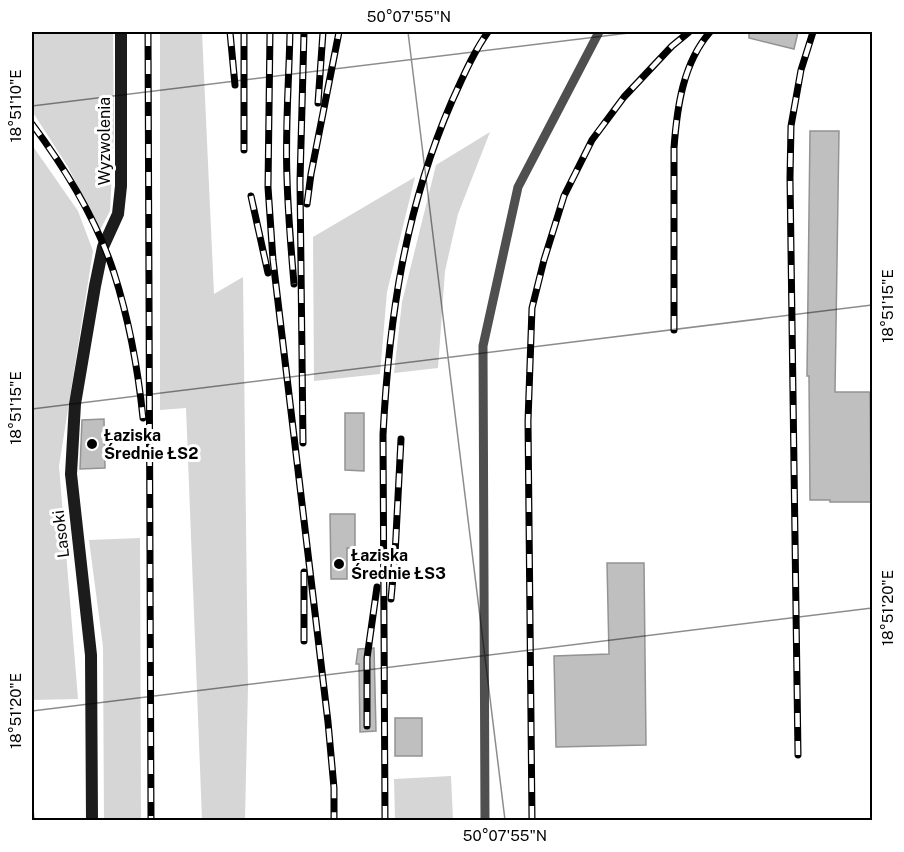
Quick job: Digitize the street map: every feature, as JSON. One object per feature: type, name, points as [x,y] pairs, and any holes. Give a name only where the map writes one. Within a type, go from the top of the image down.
[{"type":"street","name":"Wyzwolenia","points":[[104,247],[118,214],[121,186],[120,32]]},
{"type":"street","name":"Lasoki","points":[[92,820],[92,655],[71,474],[75,404],[104,247]]},
{"type":"lane","points":[[485,820],[483,346],[518,187],[599,32]]},
{"type":"shaded area","points":[[32,32],[113,32],[114,131],[110,211],[100,230],[68,167],[32,111]]},
{"type":"shaded area","points":[[160,32],[202,32],[214,294],[243,277],[248,687],[245,820],[202,820],[186,408],[160,410]]},
{"type":"shaded area","points":[[490,132],[458,214],[445,271],[438,368],[394,373],[402,302],[436,165]]},
{"type":"shaded area","points":[[32,145],[78,211],[93,251],[59,466],[78,699],[32,700]]},
{"type":"shaded area","points":[[415,177],[387,292],[380,374],[314,381],[313,237]]},
{"type":"shaded area","points":[[140,538],[141,820],[104,820],[103,647],[89,540]]},
{"type":"shaded area","points":[[451,776],[453,820],[395,820],[394,779]]},
{"type":"building","points":[[749,32],[798,32],[794,49],[749,38]]},
{"type":"building","points":[[810,131],[839,131],[835,392],[870,392],[871,502],[810,500],[809,376],[807,376]]},
{"type":"building","points":[[345,413],[364,413],[364,471],[345,470]]},
{"type":"building","name":"Łaziska Średnie ŁS2","points":[[104,419],[105,468],[80,469],[82,420]]},
{"type":"building","points":[[330,514],[355,514],[355,548],[347,548],[347,579],[331,579]]},
{"type":"building","points":[[607,563],[644,563],[646,745],[556,747],[554,656],[609,654]]},
{"type":"building","points":[[374,648],[376,731],[360,732],[359,664],[356,664],[358,649]]},
{"type":"building","points":[[395,718],[422,718],[422,756],[395,756]]},
{"type":"railway","points":[[148,32],[151,820]]},
{"type":"railway","points":[[230,32],[235,85]]},
{"type":"railway","points":[[244,32],[244,150]]},
{"type":"railway","points":[[270,32],[268,187],[273,260],[328,722],[334,788],[334,820]]},
{"type":"railway","points":[[290,32],[287,160],[294,284]]},
{"type":"railway","points":[[303,443],[300,181],[304,32]]},
{"type":"railway","points":[[318,103],[323,32]]},
{"type":"railway","points":[[307,204],[339,32]]},
{"type":"railway","points":[[385,820],[383,435],[395,306],[402,264],[422,182],[452,101],[464,74],[488,32]]},
{"type":"railway","points":[[532,820],[528,421],[532,308],[564,196],[592,140],[624,97],[672,46],[689,32]]},
{"type":"railway","points":[[674,330],[674,148],[677,117],[683,86],[693,57],[710,32]]},
{"type":"railway","points":[[798,755],[791,126],[801,70],[813,32]]},
{"type":"railway","points":[[32,124],[79,196],[107,253],[119,291],[136,363],[143,418]]},
{"type":"railway","points":[[251,196],[268,273]]},
{"type":"railway","points":[[391,599],[401,439]]},
{"type":"railway","points":[[304,572],[304,641]]},
{"type":"railway","points":[[367,726],[367,658],[377,587]]},
{"type":"place","name":"Łaziska Średnie ŁS2","points":[[92,444]]},
{"type":"place","name":"Łaziska Średnie ŁS3","points":[[339,564]]}]
